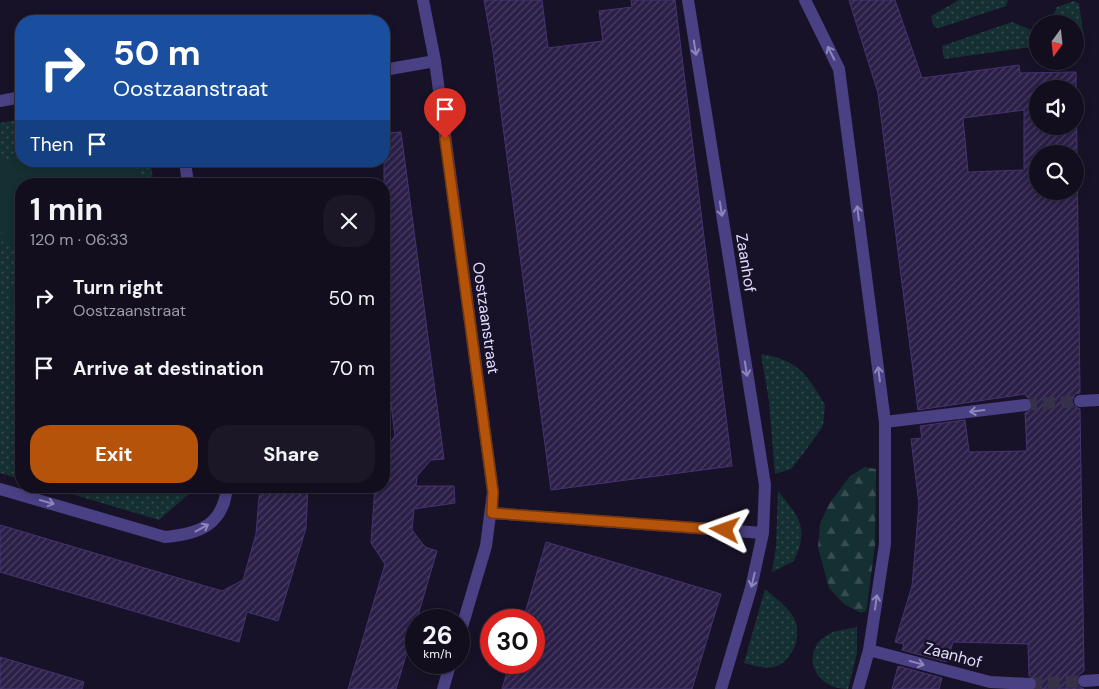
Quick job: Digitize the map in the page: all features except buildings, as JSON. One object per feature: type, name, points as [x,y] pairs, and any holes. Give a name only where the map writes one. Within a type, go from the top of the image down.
[{"type":"street","name":"Oostzaanstraat","points":[[423,0],[435,61],[493,492],[492,513],[486,546],[467,609]]},
{"type":"street","name":"Zaanhof","points":[[688,0],[765,485],[763,533],[751,588],[721,689]]},
{"type":"street","points":[[805,0],[839,69],[885,422],[885,544],[869,650],[858,689]]},
{"type":"street","points":[[390,69],[435,61]]},
{"type":"street","points":[[0,101],[15,98]]},
{"type":"street","points":[[1080,401],[1099,400]]},
{"type":"street","points":[[885,422],[1025,406]]},
{"type":"street","points":[[0,489],[165,537],[190,535],[210,524],[219,514],[225,493]]},
{"type":"street","points":[[492,513],[763,533]]},
{"type":"street","name":"Zaanhof","points":[[869,650],[990,682],[1030,684]]},
{"type":"street","points":[[443,689],[447,674]]},
{"type":"street","points":[[1084,681],[1099,680]]},
{"type":"green space","points":[[959,0],[1008,0],[1006,6],[939,28],[934,27],[931,16]]},
{"type":"green space","points":[[1074,1],[1079,4],[1081,15],[1053,15],[1057,7]]},
{"type":"green space","points":[[1012,22],[1029,29],[1029,47],[944,59],[942,46]]},
{"type":"green space","points":[[15,120],[15,167],[151,167],[153,178],[15,178],[15,477],[0,473],[0,123]]},
{"type":"green space","points":[[15,160],[15,167],[137,167],[138,178],[15,178],[15,245],[4,247],[0,216],[0,162]]},
{"type":"green space","points":[[15,288],[15,330],[9,289]]},
{"type":"green space","points":[[761,354],[784,360],[800,370],[813,385],[825,405],[823,426],[806,450],[791,469],[775,474],[769,401]]},
{"type":"green space","points":[[865,467],[876,469],[875,545],[866,611],[861,613],[844,604],[829,588],[818,547],[820,524],[829,504],[850,476]]},
{"type":"green space","points":[[778,491],[797,516],[800,524],[801,540],[794,561],[772,572],[776,547]]},
{"type":"green space","points":[[68,493],[190,493],[159,520]]},
{"type":"green space","points":[[765,589],[791,613],[796,623],[797,631],[795,646],[785,661],[780,665],[768,668],[744,663]]},
{"type":"green space","points":[[857,627],[857,653],[848,689],[835,687],[825,682],[818,675],[814,666],[813,656],[816,647],[822,638],[833,632]]},
{"type":"tunnel","points":[[1025,405],[1080,401]]},
{"type":"tunnel","points":[[1030,684],[1084,681]]},
{"type":"route","points":[[445,139],[493,492],[492,513],[725,530]]}]
